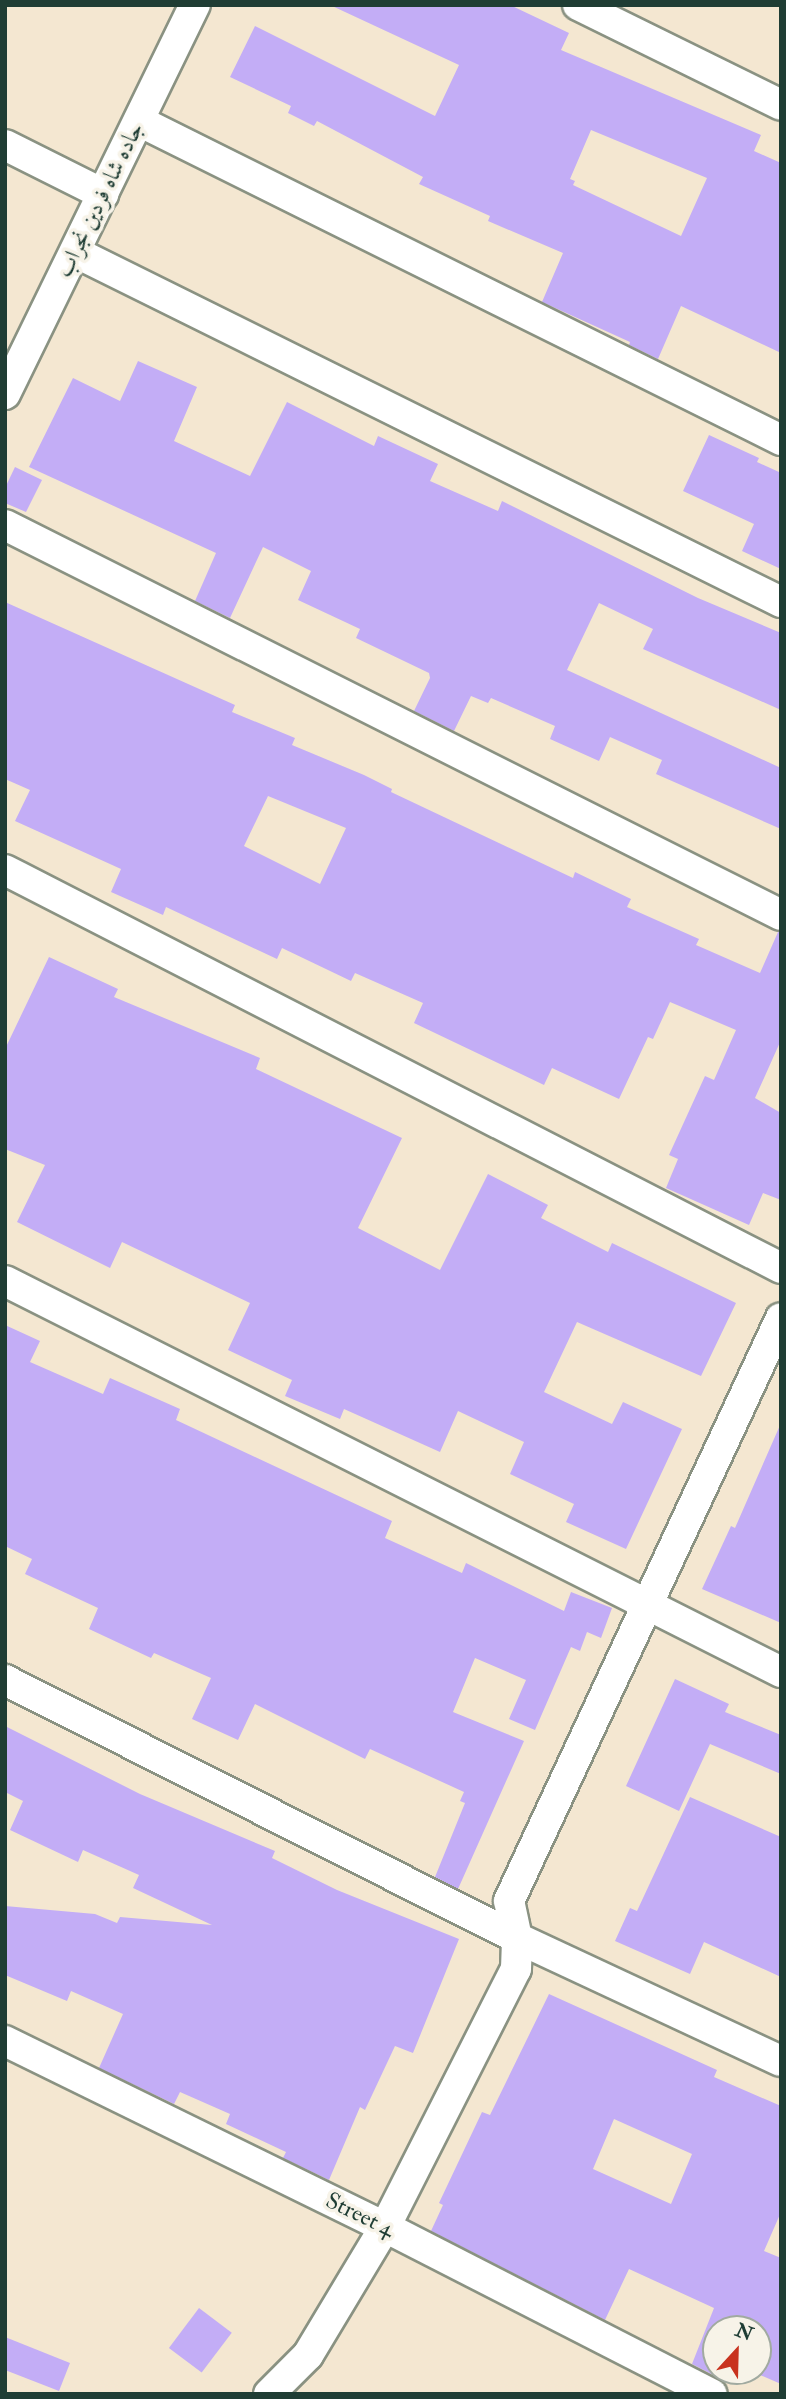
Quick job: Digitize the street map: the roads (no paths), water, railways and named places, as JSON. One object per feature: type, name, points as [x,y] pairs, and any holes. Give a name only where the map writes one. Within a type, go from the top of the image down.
[{"type":"street","name":"جاده شاه فردین نجراب","points":[[5,394],[195,5]]},
{"type":"street","points":[[578,5],[781,105]]},
{"type":"street","points":[[139,121],[781,440]]},
{"type":"street","points":[[5,145],[103,194]]},
{"type":"street","points":[[75,251],[781,602]]},
{"type":"street","points":[[5,525],[781,915]]},
{"type":"street","points":[[5,870],[781,1268]]},
{"type":"street","points":[[5,1281],[781,1672]]},
{"type":"street","points":[[270,2394],[308,2355],[386,2227],[516,1969],[517,1938],[509,1901],[781,1318]]},
{"type":"street","points":[[5,1680],[517,1938],[781,2061]]},
{"type":"street","name":"Street 4","points":[[5,2041],[386,2227],[712,2394]]},
{"type":"street","points":[[300,2394],[308,2355]]}]
